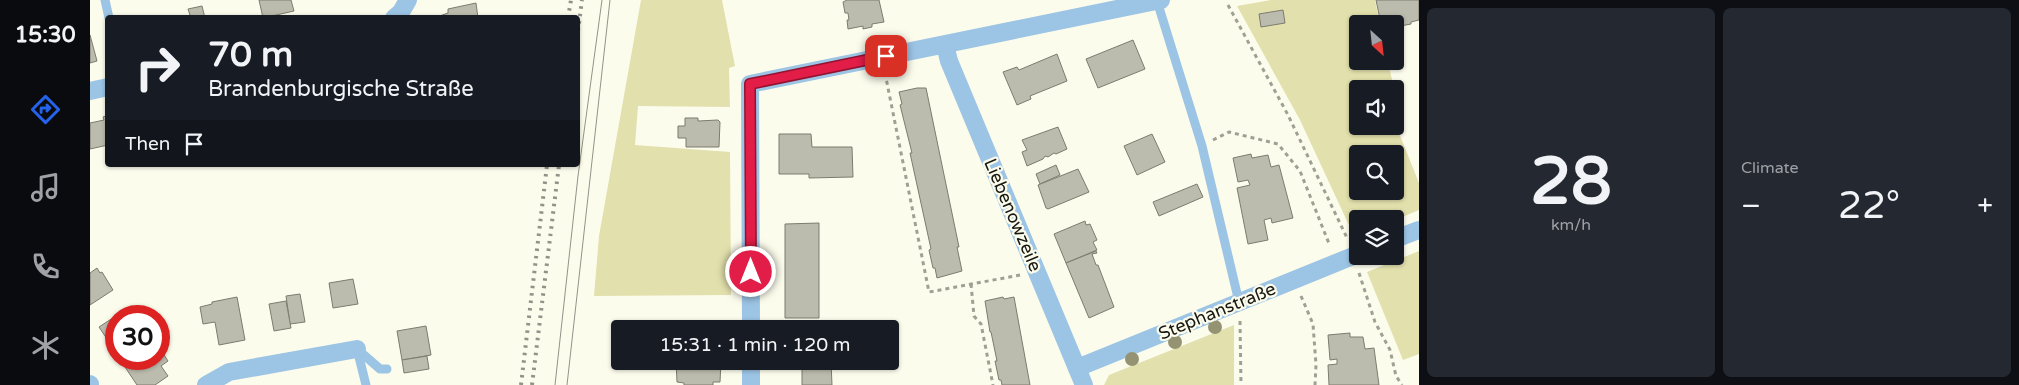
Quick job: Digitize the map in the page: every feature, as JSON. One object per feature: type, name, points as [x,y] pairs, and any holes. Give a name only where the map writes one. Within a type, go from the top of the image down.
[{"type":"street","points":[[398,15],[408,0]]},
{"type":"street","points":[[751,320],[750,84],[945,45],[1128,4],[1159,0]]},
{"type":"street","name":"Liebenowzeile","points":[[945,45],[949,61],[1084,385]]},
{"type":"street","points":[[90,91],[105,88]]},
{"type":"street","points":[[1404,236],[1419,230]]},
{"type":"street","name":"Stephanstraße","points":[[1077,368],[1239,302],[1349,250]]},
{"type":"street","points":[[206,385],[229,372],[357,349]]},
{"type":"street","points":[[751,370],[751,385]]},
{"type":"lane","points":[[105,0],[108,15]]},
{"type":"lane","points":[[1159,0],[1202,146],[1239,302]]},
{"type":"lane","points":[[357,349],[380,369],[387,369]]},
{"type":"lane","points":[[357,349],[366,385]]},
{"type":"path","points":[[1228,5],[1288,115],[1349,240]]},
{"type":"path","points":[[884,73],[930,292],[1020,275]]},
{"type":"path","points":[[1202,146],[1229,132],[1278,144],[1300,171],[1331,249]]},
{"type":"path","points":[[1359,272],[1375,322],[1390,350],[1396,376],[1402,385]]},
{"type":"path","points":[[971,284],[974,316],[981,324],[993,385]]},
{"type":"path","points":[[1301,296],[1313,324],[1316,365],[1314,385]]},
{"type":"path","points":[[1240,320],[1241,385]]},
{"type":"shaded area","points":[[641,0],[722,0],[735,66],[729,68],[730,107],[638,106],[635,145],[730,152],[731,295],[594,296],[599,236]]},
{"type":"shaded area","points":[[1271,0],[1375,0],[1378,15],[1349,15],[1349,70],[1390,70],[1392,80],[1349,80],[1349,135],[1400,135],[1404,145],[1349,145],[1349,200],[1404,200],[1404,146],[1419,183],[1419,210],[1404,216],[1404,210],[1349,210],[1349,225],[1300,120],[1237,6]]},
{"type":"shaded area","points":[[1419,251],[1419,354],[1403,360],[1367,272],[1384,265],[1404,265],[1404,257]]},
{"type":"shaded area","points":[[1234,325],[1234,385],[1104,385],[1109,375]]},
{"type":"building","points":[[259,0],[291,0],[294,11],[276,15],[262,15]]},
{"type":"building","points":[[847,0],[879,0],[884,22],[872,24],[872,27],[863,29],[863,26],[848,29],[848,13],[845,13],[843,2]]},
{"type":"building","points":[[1376,0],[1419,0],[1419,20],[1411,22],[1411,24],[1404,25],[1404,15],[1379,15]]},
{"type":"building","points":[[476,3],[478,15],[442,15],[448,13],[448,9]]},
{"type":"building","points":[[202,6],[204,15],[190,15],[188,9]]},
{"type":"building","points":[[1283,10],[1285,23],[1261,27],[1259,14]]},
{"type":"building","points":[[90,35],[97,61],[90,63]]},
{"type":"building","points":[[1133,40],[1145,69],[1098,88],[1086,59]]},
{"type":"building","points":[[1057,54],[1067,81],[1030,96],[1031,99],[1017,105],[1003,72],[1017,67],[1019,70]]},
{"type":"building","points":[[926,88],[959,247],[957,247],[962,271],[937,278],[929,250],[931,249],[910,153],[912,153],[900,105],[902,104],[899,92]]},
{"type":"building","points":[[105,116],[105,146],[90,149],[90,123],[104,120],[103,117]]},
{"type":"building","points":[[685,118],[698,118],[698,121],[718,120],[720,122],[719,147],[686,147],[686,138],[678,138],[678,126],[685,126]]},
{"type":"building","points":[[1058,127],[1067,149],[1048,157],[1045,156],[1043,159],[1027,166],[1022,152],[1027,150],[1022,140]]},
{"type":"building","points":[[779,134],[811,134],[812,147],[852,147],[853,177],[809,178],[809,174],[779,174]]},
{"type":"building","points":[[1152,134],[1165,162],[1137,175],[1124,146]]},
{"type":"building","points":[[1251,154],[1252,158],[1268,155],[1271,167],[1279,165],[1293,218],[1272,223],[1271,218],[1264,220],[1268,240],[1248,244],[1237,188],[1250,185],[1248,180],[1238,182],[1233,158]]},
{"type":"building","points":[[1056,165],[1060,175],[1040,184],[1036,174]]},
{"type":"building","points":[[1078,169],[1089,192],[1048,209],[1046,208],[1038,185]]},
{"type":"building","points":[[1197,184],[1203,197],[1159,216],[1153,202]]},
{"type":"building","points":[[1085,221],[1086,225],[1090,224],[1097,240],[1093,242],[1097,250],[1066,263],[1054,234]]},
{"type":"building","points":[[819,223],[819,318],[785,318],[785,224]]},
{"type":"building","points":[[1096,251],[1097,253],[1092,254],[1114,307],[1089,318],[1066,263]]},
{"type":"building","points":[[97,268],[100,273],[102,272],[113,290],[90,305],[90,273]]},
{"type":"building","points":[[353,279],[358,304],[333,308],[329,283]]},
{"type":"building","points":[[300,294],[305,322],[290,324],[286,296]]},
{"type":"building","points":[[237,297],[245,340],[219,345],[215,322],[203,324],[200,307],[212,304],[212,302]]},
{"type":"building","points":[[1003,297],[1004,299],[1014,297],[1030,385],[1002,385],[1001,380],[999,380],[985,301]]},
{"type":"building","points":[[286,301],[291,328],[274,331],[269,304]]},
{"type":"building","points":[[105,323],[105,336],[99,327]]},
{"type":"building","points":[[426,326],[431,355],[402,360],[397,331]]},
{"type":"building","points":[[1350,333],[1350,337],[1363,337],[1365,349],[1374,348],[1379,385],[1329,385],[1328,365],[1337,364],[1337,359],[1330,360],[1328,335]]},
{"type":"building","points":[[427,356],[429,369],[404,373],[402,360]]},
{"type":"building","points":[[127,370],[164,370],[168,376],[155,385],[137,385]]},
{"type":"building","points":[[676,370],[721,370],[720,382],[713,382],[713,385],[684,385],[684,383],[677,382]]},
{"type":"building","points":[[802,370],[831,370],[832,385],[802,385]]},
{"type":"tram line","points":[[580,161],[602,0]]},
{"type":"tram line","points":[[567,385],[610,0]]},
{"type":"tram line","points":[[555,385],[579,167]]},
{"type":"railway","points":[[568,15],[571,0]]},
{"type":"railway","points":[[580,16],[582,0]]},
{"type":"railway","points":[[521,385],[547,167]]},
{"type":"railway","points":[[532,385],[559,167]]},
{"type":"route","points":[[751,272],[750,84],[886,56]]}]
